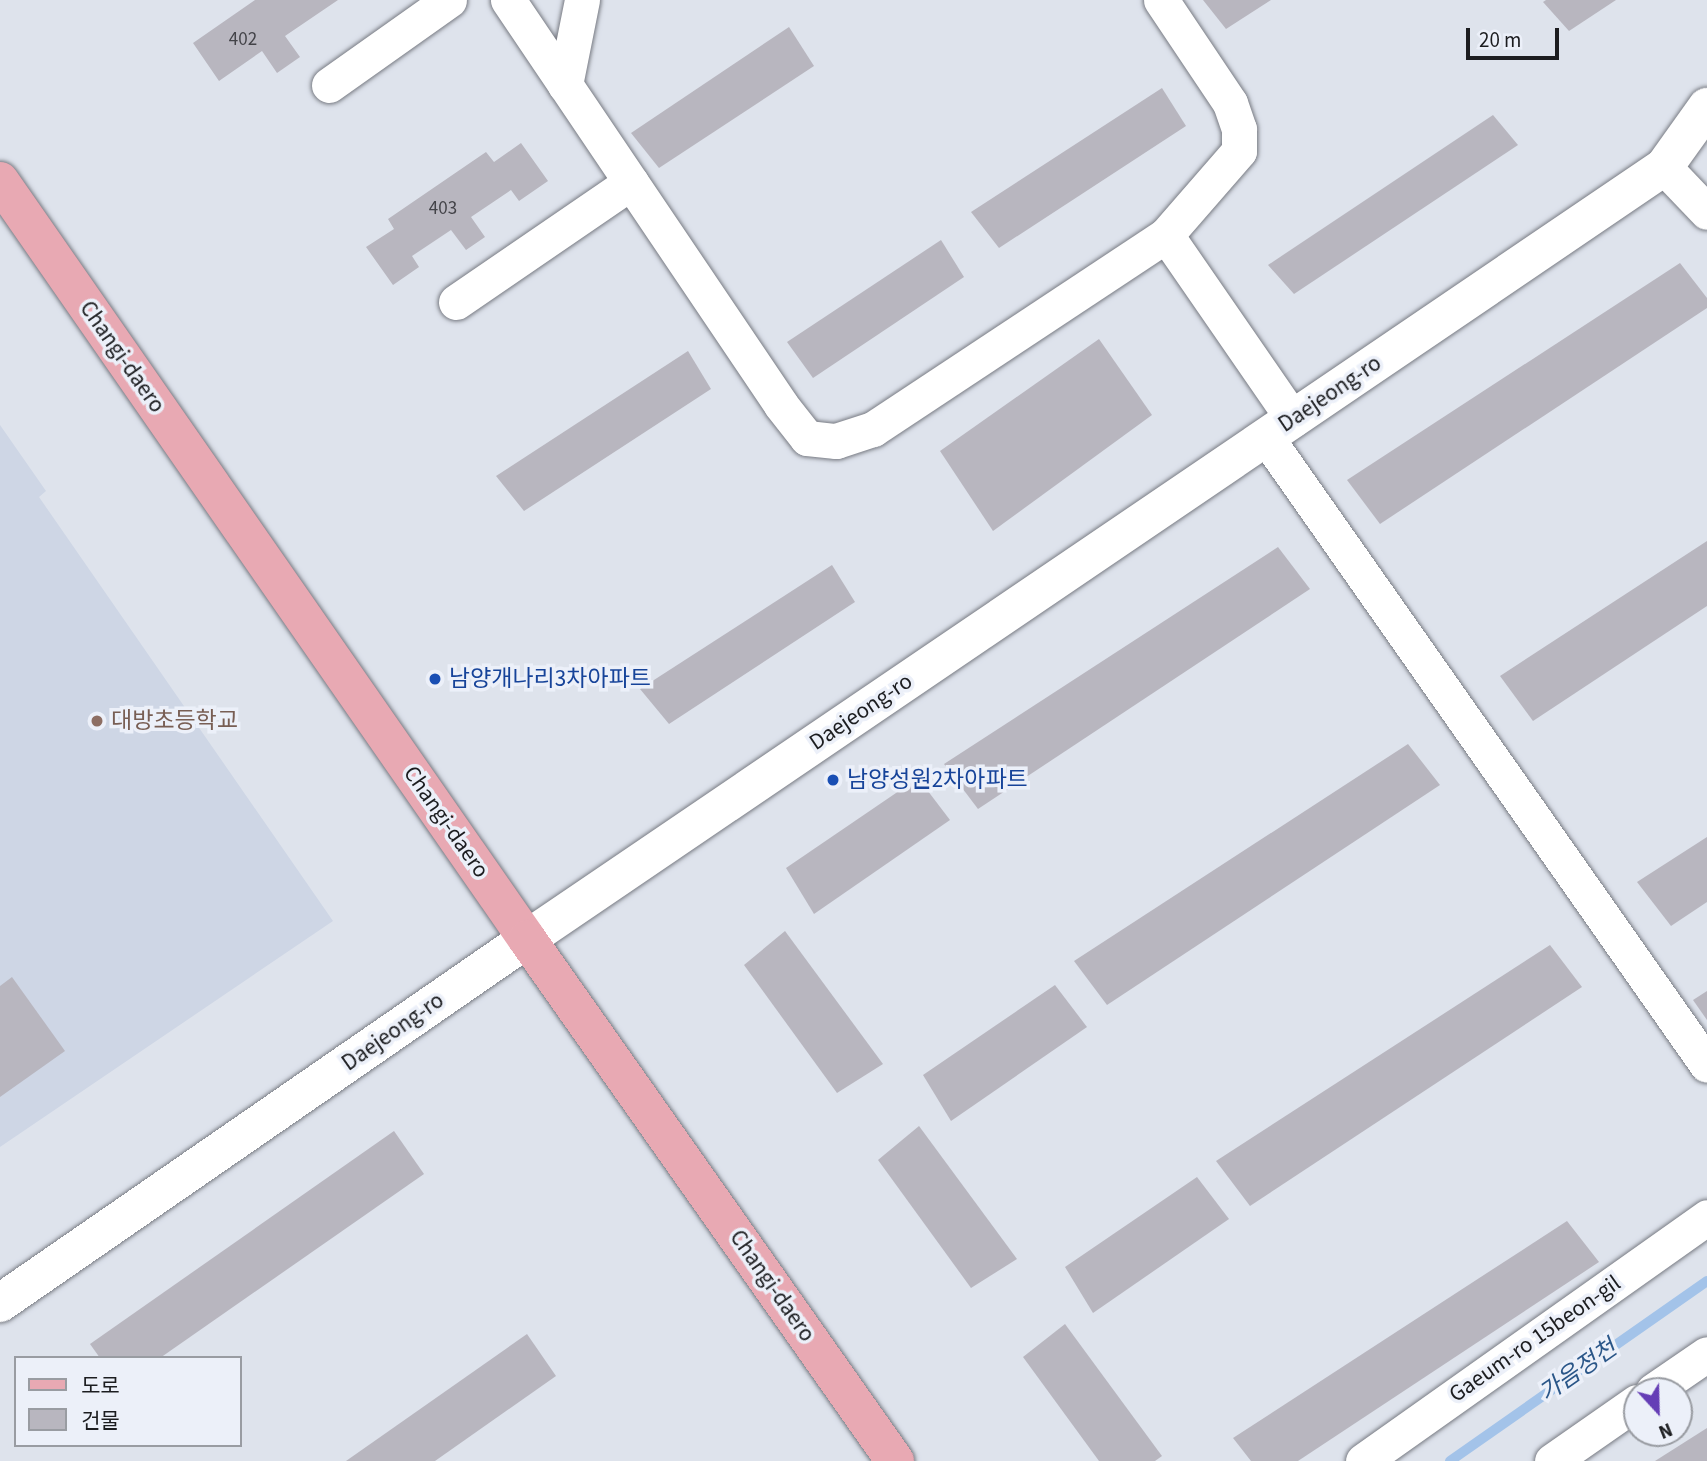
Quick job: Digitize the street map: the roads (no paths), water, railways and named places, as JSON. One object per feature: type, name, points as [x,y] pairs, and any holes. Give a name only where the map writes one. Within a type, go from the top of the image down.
[{"type":"main road","name":"Changi-daero","points":[[0,181],[527,939],[895,1461]]},
{"type":"street","points":[[329,85],[449,0]]},
{"type":"street","points":[[508,0],[781,405],[807,438],[826,440],[836,440],[873,429],[1166,235],[1240,151],[1239,129],[1230,103],[1161,0]]},
{"type":"street","points":[[565,85],[582,0]]},
{"type":"street","name":"Daejeong-ro","points":[[0,1303],[527,939],[1664,167],[1707,107]]},
{"type":"street","points":[[1664,167],[1707,212]]},
{"type":"street","points":[[456,302],[631,182]]},
{"type":"street","points":[[1166,235],[1280,428],[1707,1065]]},
{"type":"street","name":"Gaeum-ro 15beon-gil","points":[[1363,1461],[1707,1217]]},
{"type":"street","points":[[1673,1377],[1707,1354]]},
{"type":"street","points":[[1552,1461],[1623,1412]]},
{"type":"waterway","name":"가음정천","points":[[1450,1461],[1707,1281]]},
{"type":"place","name":"남양개나리3차아파트","points":[[435,679]]},
{"type":"place","name":"대방초등학교","points":[[97,721]]},
{"type":"place","name":"남양성원2차아파트","points":[[833,780]]}]
